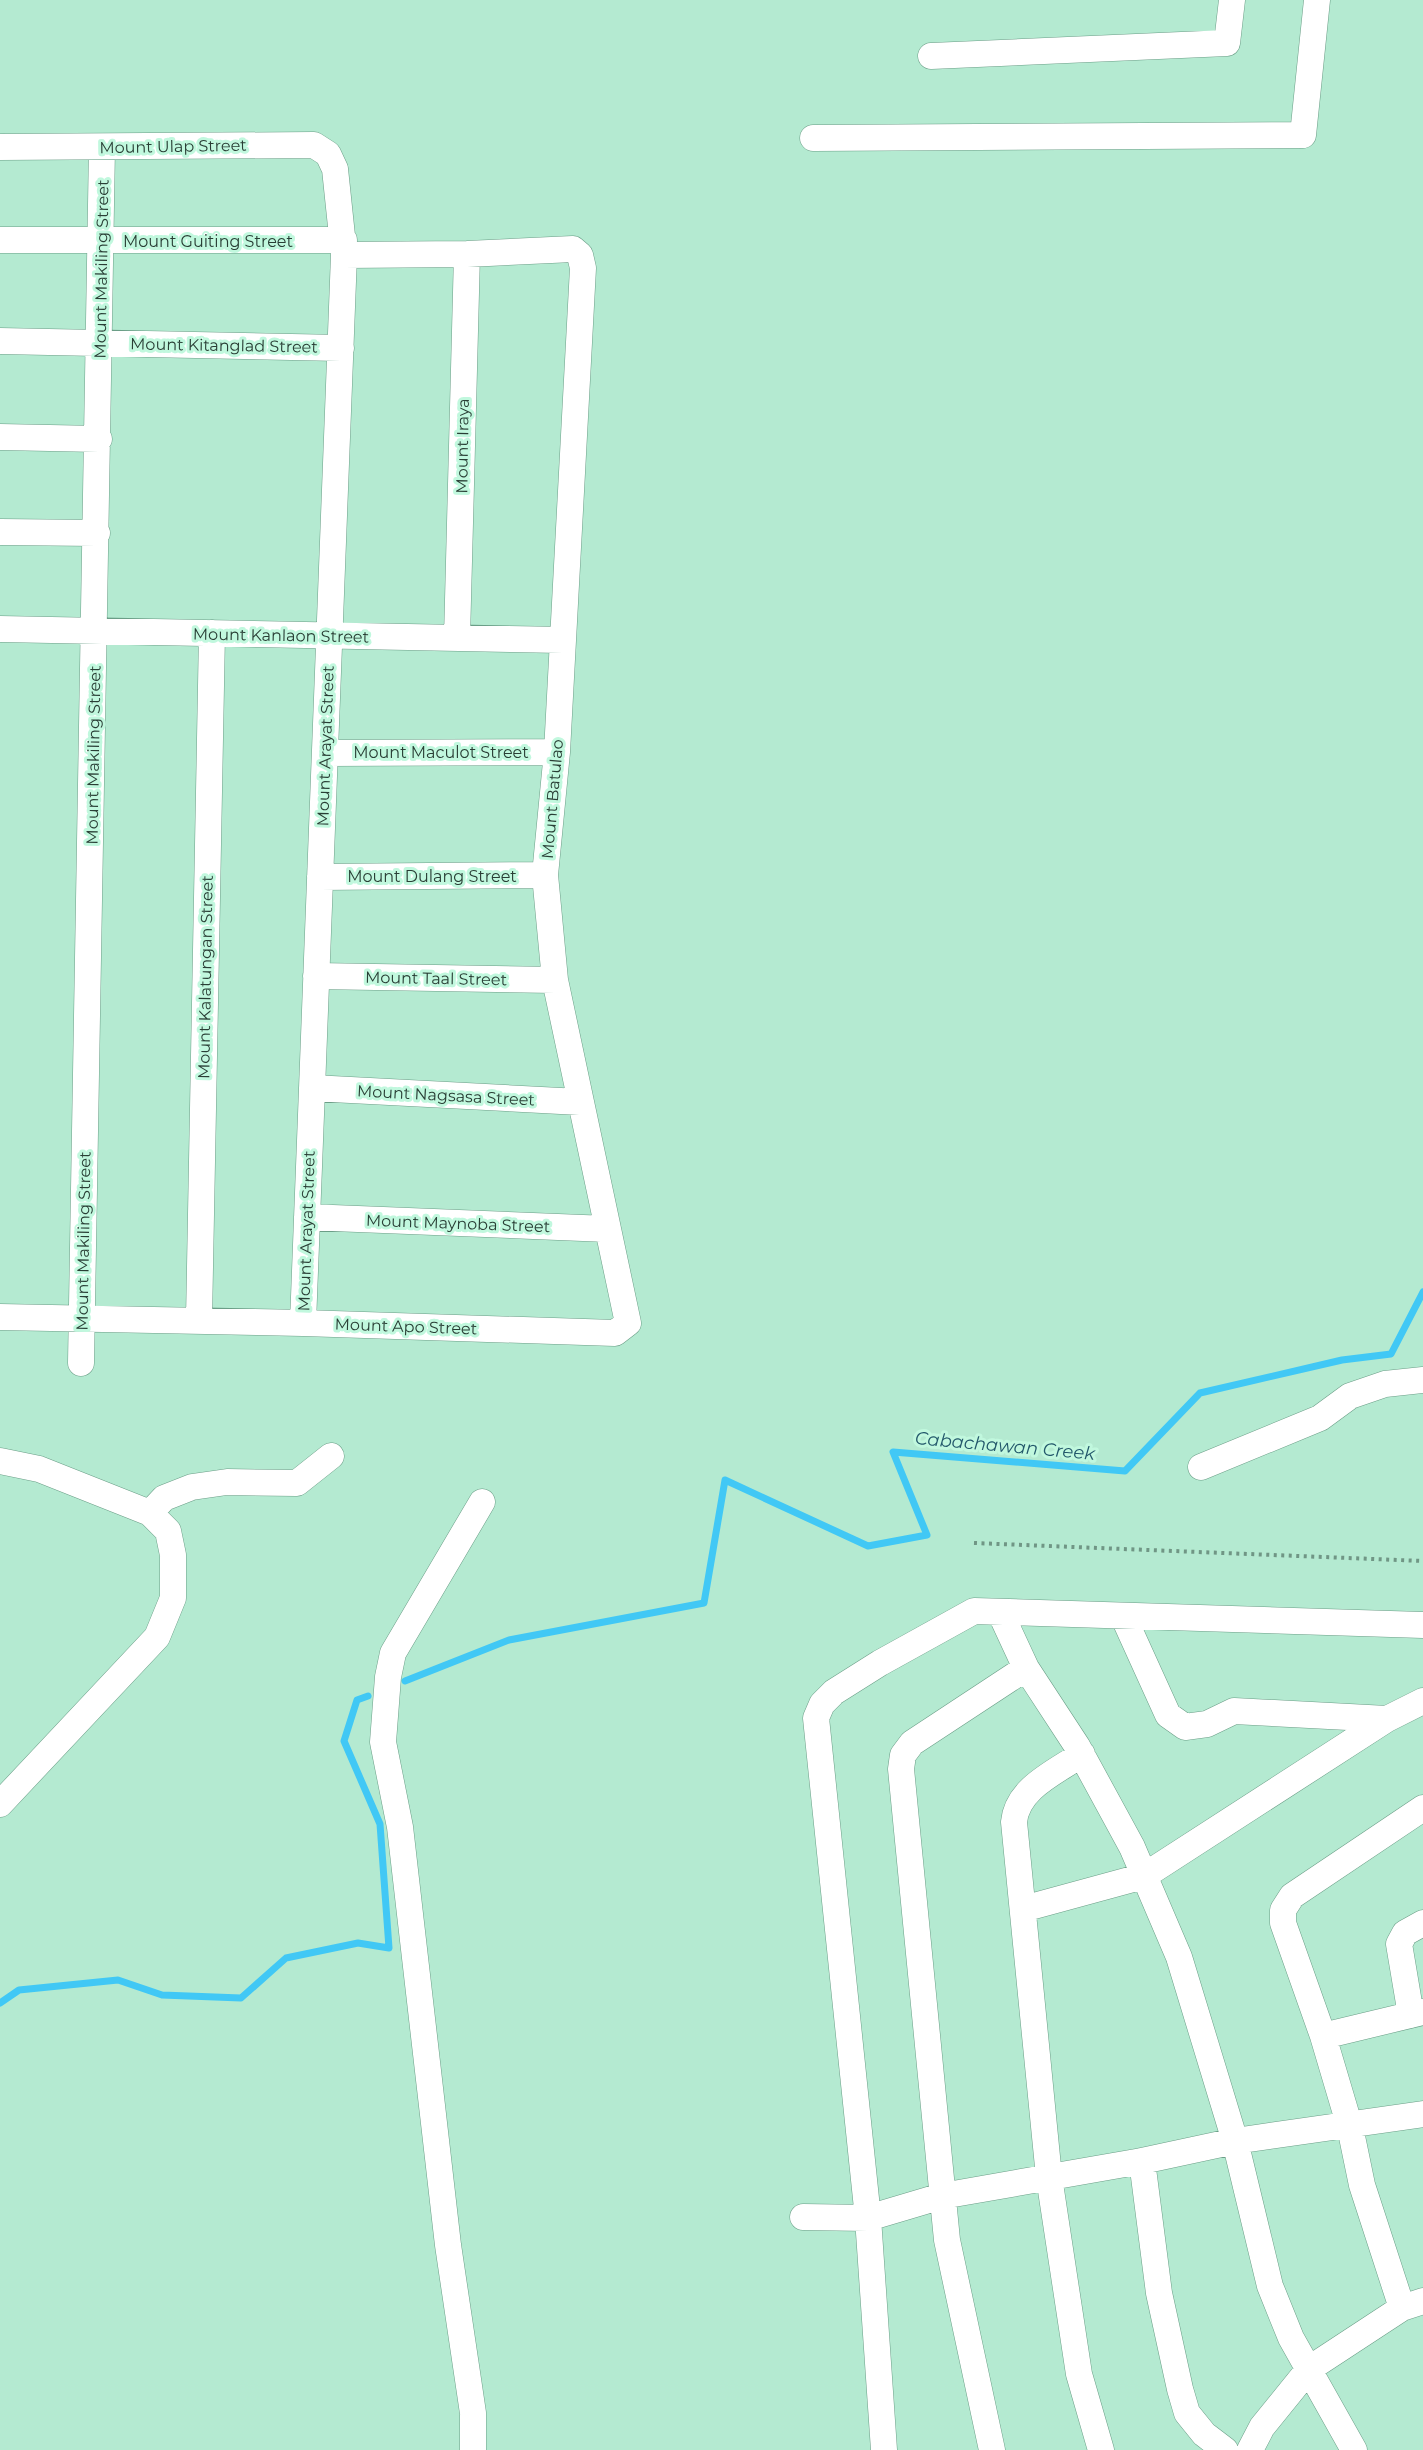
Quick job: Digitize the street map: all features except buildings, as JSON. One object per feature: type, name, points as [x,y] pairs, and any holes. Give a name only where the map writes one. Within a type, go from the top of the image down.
[{"type":"street","points":[[932,56],[1227,43],[1232,0]]},
{"type":"street","points":[[813,138],[1303,135],[1317,0]]},
{"type":"street","name":"Mount Ulap Street","points":[[0,147],[314,145],[328,154],[335,169]]},
{"type":"street","name":"Mount Makiling Street","points":[[81,1363],[99,439],[102,147]]},
{"type":"street","name":"Mount Arayat Street","points":[[303,1323],[344,248],[335,169]]},
{"type":"street","name":"Mount Guiting Street","points":[[0,240],[344,248],[467,254],[573,249],[580,255],[583,268]]},
{"type":"street","name":"Mount Iraya","points":[[457,638],[467,254]]},
{"type":"street","name":"Mount Batulao","points":[[583,268],[557,752],[545,875],[555,980],[628,1323]]},
{"type":"street","name":"Mount Kitanglad Street","points":[[0,341],[341,348]]},
{"type":"street","points":[[0,437],[99,439]]},
{"type":"street","points":[[0,532],[97,533]]},
{"type":"street","name":"Mount Kanlaon Street","points":[[0,629],[563,640]]},
{"type":"street","name":"Mount Kalatungan Street","points":[[199,1320],[212,633]]},
{"type":"street","name":"Mount Maculot Street","points":[[325,753],[557,752]]},
{"type":"street","name":"Mount Dulang Street","points":[[320,877],[545,875]]},
{"type":"street","name":"Mount Taal Street","points":[[316,976],[555,980]]},
{"type":"street","name":"Mount Nagsasa Street","points":[[312,1088],[580,1102]]},
{"type":"street","name":"Mount Maynoba Street","points":[[307,1217],[608,1229]]},
{"type":"street","name":"Mount Apo Street","points":[[0,1317],[199,1320],[615,1333],[628,1323]]},
{"type":"street","points":[[1202,1467],[1320,1418],[1350,1396],[1385,1384],[1423,1380]]},
{"type":"street","points":[[150,1513],[164,1498],[192,1487],[227,1482],[297,1483],[331,1456]]},
{"type":"street","points":[[0,1461],[39,1469],[150,1513],[168,1531],[172,1555],[173,1598],[157,1637],[0,1804]]},
{"type":"street","points":[[473,2450],[473,2413],[448,2245],[400,1827],[383,1743],[388,1677],[393,1653],[482,1502]]},
{"type":"street","points":[[884,2450],[868,2218],[816,1718],[822,1704],[834,1692],[880,1663],[974,1611],[1124,1618],[1423,1625]]},
{"type":"street","points":[[1000,1612],[1026,1668],[1082,1754],[1144,1876],[1179,1957],[1235,2141],[1270,2286],[1291,2338],[1354,2450]]},
{"type":"street","points":[[1124,1618],[1168,1715],[1185,1726],[1207,1724],[1234,1711],[1387,1719]]},
{"type":"street","points":[[992,2450],[955,2283],[942,2196],[922,1961],[901,1769],[903,1755],[912,1743],[1026,1668]]},
{"type":"street","points":[[1023,1909],[1144,1876],[1387,1719],[1423,1701]]},
{"type":"street","points":[[1082,1754],[1022,1796],[1015,1809],[1014,1822],[1049,2177],[1079,2374],[1101,2450]]},
{"type":"street","points":[[1250,2450],[1262,2427],[1309,2369],[1413,2304],[1362,2186],[1350,2127],[1323,2036],[1283,1923],[1283,1910],[1292,1896],[1423,1808]]},
{"type":"street","points":[[1323,2036],[1417,2014],[1399,1944],[1405,1933],[1423,1923]]},
{"type":"street","points":[[803,2217],[868,2218],[942,2196],[1142,2161],[1235,2141],[1350,2127],[1423,2114]]},
{"type":"street","points":[[1142,2161],[1159,2293],[1180,2389],[1187,2413],[1204,2434],[1225,2450]]},
{"type":"path","points":[[974,1543],[1423,1561]]},
{"type":"waterway","name":"Cabachawan Creek","points":[[405,1681],[509,1640],[704,1603],[725,1480],[868,1546],[927,1535],[893,1452],[1125,1471],[1200,1393],[1342,1360],[1391,1354],[1423,1292]]},
{"type":"waterway","name":"Cabachawan Creek","points":[[0,2003],[19,1990],[118,1980],[162,1995],[241,1998],[286,1958],[358,1943],[389,1948],[380,1824],[344,1741],[357,1700],[368,1696]]}]
